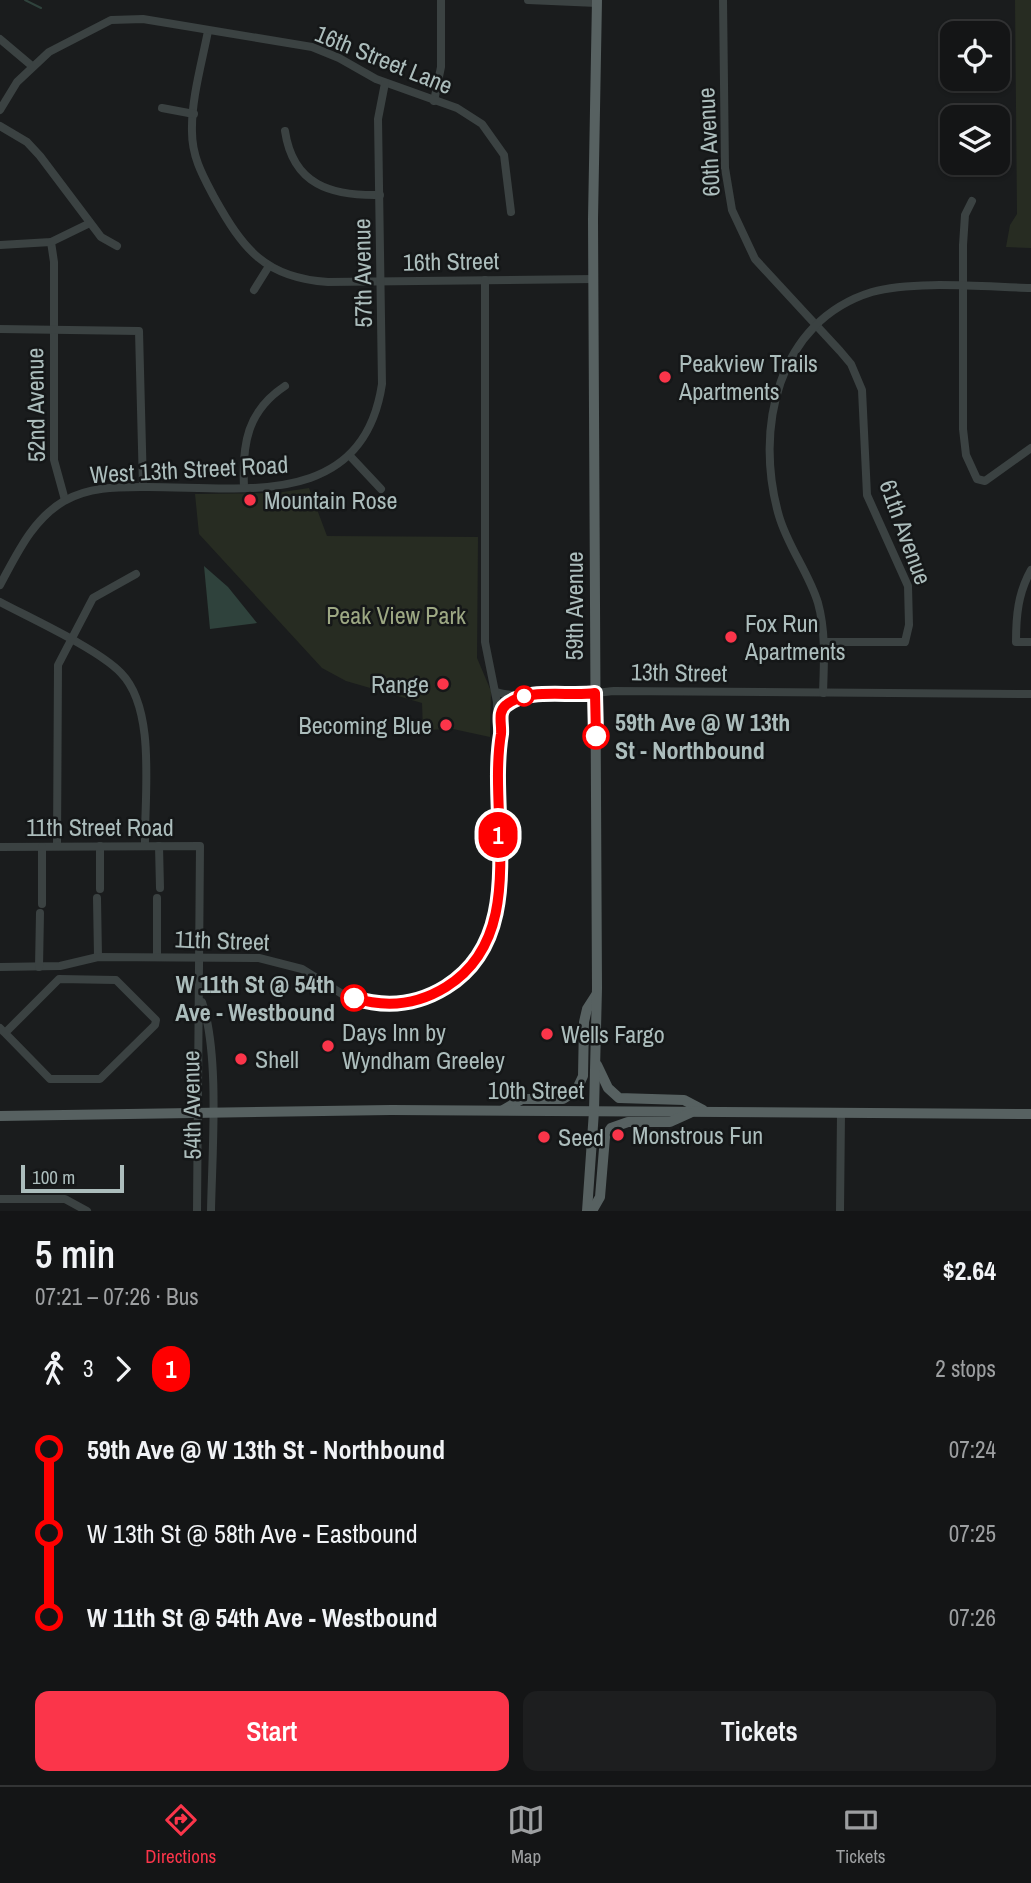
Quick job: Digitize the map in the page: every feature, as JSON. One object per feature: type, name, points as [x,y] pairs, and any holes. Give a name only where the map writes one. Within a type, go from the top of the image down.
[{"type":"main road","name":"59th Avenue","points":[[587,1211],[594,1111],[597,995],[594,279],[597,1]]},
{"type":"main road","points":[[500,1111],[522,1098],[563,1099],[576,1091],[583,1076],[584,1022],[587,1009],[597,995]]},
{"type":"main road","points":[[596,1063],[608,1088],[619,1098],[684,1100],[701,1111]]},
{"type":"main road","name":"10th Street","points":[[0,1116],[500,1111],[1031,1114]]},
{"type":"main road","points":[[592,1211],[600,1197],[605,1137],[611,1128],[628,1122],[670,1122],[701,1111]]},
{"type":"street","points":[[434,101],[441,67],[440,0]]},
{"type":"street","points":[[528,0],[597,1]]},
{"type":"street","name":"60th Avenue","points":[[723,0],[725,168],[732,210],[755,258],[815,325]]},
{"type":"street","name":"16th Street Lane","points":[[0,110],[32,66],[63,44],[111,20],[143,19],[319,49],[385,83],[475,118],[494,136],[507,164],[511,212]]},
{"type":"street","name":"16th Street","points":[[208,31],[194,114],[193,142],[200,170],[233,233],[255,257],[269,266],[290,276],[311,281],[594,279]]},
{"type":"street","points":[[0,39],[32,66]]},
{"type":"street","name":"57th Avenue","points":[[350,456],[369,429],[380,399],[382,281],[378,119],[385,83]]},
{"type":"street","points":[[162,108],[194,114]]},
{"type":"street","points":[[0,126],[27,142],[101,237],[117,246]]},
{"type":"street","points":[[285,131],[288,150],[300,170],[314,182],[342,194],[380,195]]},
{"type":"street","points":[[972,201],[965,215],[966,455],[977,479],[992,477],[1031,448]]},
{"type":"street","points":[[0,245],[51,242],[90,223]]},
{"type":"street","name":"52nd Avenue","points":[[51,242],[54,460],[65,500]]},
{"type":"street","points":[[254,290],[269,266]]},
{"type":"street","points":[[485,280],[485,642],[496,692],[498,742]]},
{"type":"street","points":[[823,693],[824,642],[818,603],[779,516],[773,490],[771,427],[780,379],[797,344],[815,325],[854,300],[873,292],[891,289],[1031,288]]},
{"type":"street","name":"61th Avenue","points":[[815,325],[851,365],[862,390],[867,495],[908,586],[909,625],[905,642],[824,642]]},
{"type":"street","points":[[0,328],[139,331],[143,487]]},
{"type":"street","points":[[244,487],[243,452],[251,420],[260,406],[285,386]]},
{"type":"street","points":[[350,456],[381,489]]},
{"type":"street","name":"West 13th Street Road","points":[[65,500],[96,489],[282,486],[306,481],[332,469],[350,456]]},
{"type":"street","points":[[0,585],[33,529],[65,500]]},
{"type":"street","points":[[1031,570],[1019,598],[1016,642],[1031,642]]},
{"type":"street","points":[[57,846],[56,679],[69,639],[93,598],[136,574]]},
{"type":"street","points":[[0,602],[110,663],[135,691],[144,727],[145,846]]},
{"type":"street","name":"13th Street","points":[[496,692],[524,696],[614,691],[1031,694]]},
{"type":"street","points":[[498,742],[501,711],[524,696]]},
{"type":"street","name":"11th Street","points":[[0,967],[60,966],[98,957],[259,958],[286,962],[347,997],[369,1002],[398,1004],[431,995],[466,973],[482,952],[495,925],[499,898],[498,742]]},
{"type":"street","points":[[100,846],[100,889]]},
{"type":"street","points":[[159,846],[160,888]]},
{"type":"street","name":"11th Street Road","points":[[0,847],[200,846]]},
{"type":"street","name":"54th Avenue","points":[[197,1211],[196,1112],[201,999],[200,846]]},
{"type":"street","points":[[39,967],[42,847]]},
{"type":"street","points":[[97,898],[98,957]]},
{"type":"street","points":[[157,898],[157,957]]},
{"type":"street","points":[[59,979],[116,980],[156,1020],[155,1025],[100,1079],[50,1079],[3,1030],[59,979],[60,966]]},
{"type":"street","name":"54th Avenue","points":[[201,999],[207,1018],[212,1112],[211,1211]]},
{"type":"street","points":[[840,1211],[841,1112]]},
{"type":"street","points":[[0,1199],[65,1199],[87,1211]]},
{"type":"green space","points":[[1015,0],[1031,0],[1031,248],[1006,247],[1010,225],[1017,214]]},
{"type":"green space","name":"Peak View Park","points":[[309,488],[327,536],[478,537],[477,658],[491,691],[490,737],[453,729],[423,730],[422,703],[346,681],[322,668],[199,534],[195,494],[276,493]]},
{"type":"shaded area","points":[[204,566],[228,587],[257,623],[210,629]]},
{"type":"waterway","points":[[25,0],[41,8]]},
{"type":"bus line","name":"1","points":[[354,998],[398,1004],[431,995],[466,973],[490,937],[495,925],[499,898],[498,742],[501,711],[506,705],[524,696],[595,693],[596,736]]},
{"type":"place","name":"Peakview Trails Apartments","points":[[665,377]]},
{"type":"place","name":"Mountain Rose","points":[[250,500]]},
{"type":"place","name":"Fox Run Apartments","points":[[731,637]]},
{"type":"place","name":"Range","points":[[443,684]]},
{"type":"place","name":"Becoming Blue","points":[[446,725]]},
{"type":"place","name":"59th Ave @ W 13th St - Northbound","points":[[596,736]]},
{"type":"place","name":"W 11th St @ 54th Ave - Westbound","points":[[354,998]]},
{"type":"place","name":"Wells Fargo","points":[[547,1034]]},
{"type":"place","name":"Days Inn by Wyndham Greeley","points":[[328,1046]]},
{"type":"place","name":"Shell","points":[[241,1059]]},
{"type":"place","name":"Monstrous Fun","points":[[618,1135]]},
{"type":"place","name":"Seed","points":[[544,1137]]}]
